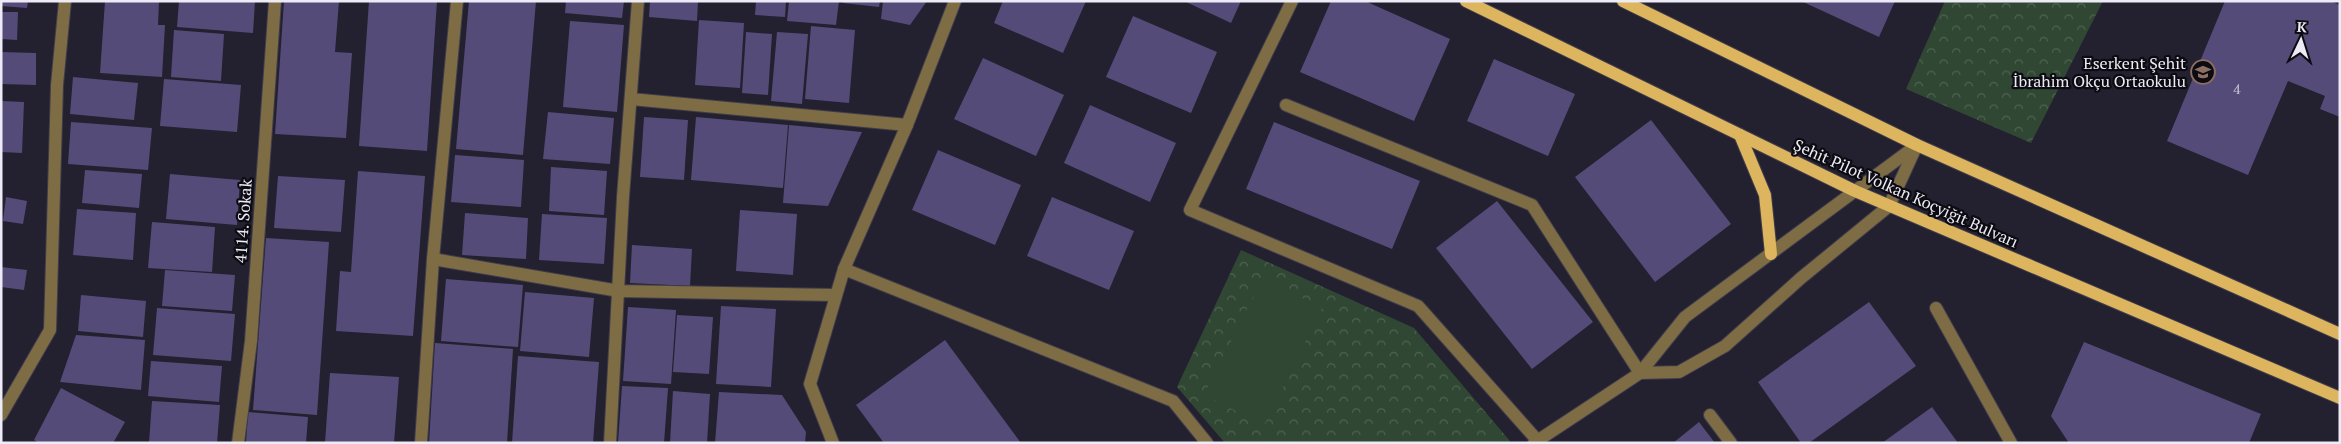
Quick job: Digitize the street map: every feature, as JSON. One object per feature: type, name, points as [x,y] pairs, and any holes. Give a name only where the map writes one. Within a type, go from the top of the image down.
[{"type":"main road","name":"Şehit Pilot Volkan Koçyiğit Bulvarı","points":[[1466,1],[1855,191],[2340,398]]},
{"type":"main road","points":[[1623,1],[1917,145],[2340,334]]},
{"type":"main road","points":[[1740,135],[1765,195],[1772,254]]},
{"type":"street","points":[[1,415],[50,330],[57,85],[65,1]]},
{"type":"street","name":"4114. Sokak","points":[[238,443],[251,341],[275,1]]},
{"type":"street","points":[[421,443],[433,259],[457,1]]},
{"type":"street","points":[[610,443],[638,1]]},
{"type":"street","points":[[833,443],[810,384],[844,269],[907,125],[956,1]]},
{"type":"street","points":[[1292,1],[1190,210],[1418,306],[1536,442],[1640,373],[1685,317],[1917,145]]},
{"type":"street","points":[[631,99],[907,125]]},
{"type":"street","points":[[1286,105],[1532,205],[1640,373]]},
{"type":"street","points":[[1640,373],[1679,372],[1725,346],[1801,278],[1889,206],[1917,145]]},
{"type":"street","points":[[433,259],[620,291],[835,295]]},
{"type":"street","points":[[844,269],[1173,401],[1207,443]]},
{"type":"street","points":[[1936,308],[2011,443]]},
{"type":"street","points":[[1710,415],[1731,443]]},
{"type":"green space","points":[[1945,1],[2103,1],[2031,143],[1906,89]]},
{"type":"green space","points":[[1241,250],[1414,328],[1510,441],[1508,443],[1225,443],[1177,387]]},
{"type":"green space","points":[[1263,278],[1322,308],[1264,425],[1204,395]]},
{"type":"building","points":[[1,1],[28,1],[27,8],[1,6]]},
{"type":"building","points":[[105,1],[159,1],[158,25],[165,25],[162,77],[100,73]]},
{"type":"building","points":[[179,1],[255,1],[253,33],[177,27]]},
{"type":"building","points":[[284,1],[339,1],[335,52],[352,53],[346,138],[275,134]]},
{"type":"building","points":[[369,1],[437,1],[427,151],[359,146]]},
{"type":"building","points":[[469,1],[536,1],[523,155],[456,149]]},
{"type":"building","points":[[566,1],[624,1],[622,18],[565,13]]},
{"type":"building","points":[[650,1],[698,1],[697,21],[649,17]]},
{"type":"building","points":[[756,1],[786,1],[785,17],[755,15]]},
{"type":"building","points":[[789,1],[839,1],[836,25],[787,21]]},
{"type":"building","points":[[843,1],[880,1],[879,7],[843,3]]},
{"type":"building","points":[[883,1],[927,1],[910,25],[881,19]]},
{"type":"building","points":[[1003,1],[1086,1],[1063,53],[994,23]]},
{"type":"building","points":[[1184,1],[1241,1],[1231,23]]},
{"type":"building","points":[[1331,1],[1365,1],[1450,39],[1414,121],[1300,72]]},
{"type":"building","points":[[1801,1],[1895,1],[1879,37]]},
{"type":"building","points":[[2225,1],[2330,1],[2340,5],[2340,117],[2320,109],[2325,96],[2288,81],[2248,175],[2167,141]]},
{"type":"building","points":[[1,12],[18,12],[17,40],[1,39]]},
{"type":"building","points":[[1133,16],[1217,52],[1191,113],[1106,77]]},
{"type":"building","points":[[699,20],[744,23],[740,88],[695,85]]},
{"type":"building","points":[[570,21],[624,25],[617,112],[563,107]]},
{"type":"building","points":[[811,26],[855,30],[849,103],[805,99]]},
{"type":"building","points":[[174,30],[224,34],[221,81],[171,77]]},
{"type":"building","points":[[746,32],[772,34],[768,95],[742,93]]},
{"type":"building","points":[[777,32],[808,34],[802,104],[771,101]]},
{"type":"building","points":[[1,52],[36,53],[36,85],[1,84]]},
{"type":"building","points":[[983,58],[1064,95],[1036,156],[954,119]]},
{"type":"building","points":[[1494,59],[1575,94],[1548,156],[1467,121]]},
{"type":"building","points":[[73,77],[138,83],[134,120],[70,114]]},
{"type":"building","points":[[164,79],[241,85],[237,132],[160,126]]},
{"type":"building","points":[[1,101],[24,102],[22,153],[1,152]]},
{"type":"building","points":[[1090,105],[1176,143],[1150,202],[1064,163]]},
{"type":"building","points":[[548,112],[614,118],[610,164],[543,159]]},
{"type":"building","points":[[644,117],[688,120],[684,180],[640,177]]},
{"type":"building","points":[[696,117],[788,125],[783,188],[691,180]]},
{"type":"building","points":[[1651,120],[1731,224],[1655,282],[1575,177]]},
{"type":"building","points":[[71,122],[152,128],[148,170],[68,164]]},
{"type":"building","points":[[1274,122],[1420,181],[1392,249],[1246,189]]},
{"type":"building","points":[[789,125],[862,132],[828,206],[783,203]]},
{"type":"building","points":[[938,150],[1021,185],[995,245],[912,210]]},
{"type":"building","points":[[455,155],[524,160],[521,207],[451,202]]},
{"type":"building","points":[[551,167],[607,171],[604,215],[549,211]]},
{"type":"building","points":[[85,170],[142,174],[139,208],[82,203]]},
{"type":"building","points":[[358,171],[425,176],[413,336],[336,331],[340,271],[351,272]]},
{"type":"building","points":[[170,174],[240,180],[237,225],[166,219]]},
{"type":"building","points":[[278,176],[345,180],[341,232],[274,228]]},
{"type":"building","points":[[6,197],[27,201],[23,224],[3,221]]},
{"type":"building","points":[[1052,197],[1134,231],[1109,290],[1027,256]]},
{"type":"building","points":[[1497,201],[1593,322],[1532,369],[1436,248]]},
{"type":"building","points":[[77,209],[136,213],[133,260],[73,255]]},
{"type":"building","points":[[740,210],[797,214],[793,275],[736,271]]},
{"type":"building","points":[[465,213],[528,218],[526,259],[462,255]]},
{"type":"building","points":[[542,214],[607,218],[604,264],[539,260]]},
{"type":"building","points":[[152,222],[215,227],[212,272],[148,268]]},
{"type":"building","points":[[266,238],[329,242],[317,415],[253,410]]},
{"type":"building","points":[[632,245],[692,249],[690,286],[630,283]]},
{"type":"building","points":[[1,267],[27,270],[24,290],[1,287]]},
{"type":"building","points":[[165,270],[235,275],[232,311],[162,306]]},
{"type":"building","points":[[446,279],[523,285],[518,347],[441,341]]},
{"type":"building","points":[[525,292],[594,298],[589,357],[520,351]]},
{"type":"building","points":[[81,295],[146,301],[143,337],[78,331]]},
{"type":"building","points":[[1869,302],[1916,366],[1809,443],[1801,443],[1758,382]]},
{"type":"building","points":[[721,306],[776,309],[771,387],[716,384]]},
{"type":"building","points":[[628,307],[676,310],[671,384],[623,381]]},
{"type":"building","points":[[157,308],[235,314],[231,361],[153,355]]},
{"type":"building","points":[[677,315],[713,317],[709,374],[673,372]]},
{"type":"building","points":[[76,335],[145,340],[141,390],[60,382]]},
{"type":"building","points":[[945,340],[1021,443],[884,443],[856,405]]},
{"type":"building","points":[[2084,342],[2261,414],[2249,443],[2069,443],[2051,416]]},
{"type":"building","points":[[435,343],[513,349],[507,443],[429,443]]},
{"type":"building","points":[[518,356],[599,362],[593,443],[512,443]]},
{"type":"building","points":[[151,361],[222,366],[219,402],[148,396]]},
{"type":"building","points":[[330,373],[399,377],[394,443],[325,443]]},
{"type":"building","points":[[622,386],[668,388],[664,443],[618,443]]},
{"type":"building","points":[[61,388],[125,422],[113,443],[39,443],[34,440]]},
{"type":"building","points":[[673,391],[710,394],[707,443],[670,443]]},
{"type":"building","points":[[719,392],[782,395],[806,432],[805,443],[715,443]]},
{"type":"building","points":[[152,401],[220,405],[217,443],[149,443]]},
{"type":"building","points":[[1932,407],[1958,443],[1882,443]]},
{"type":"building","points":[[248,412],[308,417],[306,443],[246,443]]},
{"type":"building","points":[[1699,422],[1715,443],[1673,443]]},
{"type":"place","name":"Eserkent Şehit İbrahim Okçu Ortaokulu","points":[[2203,72]]}]
